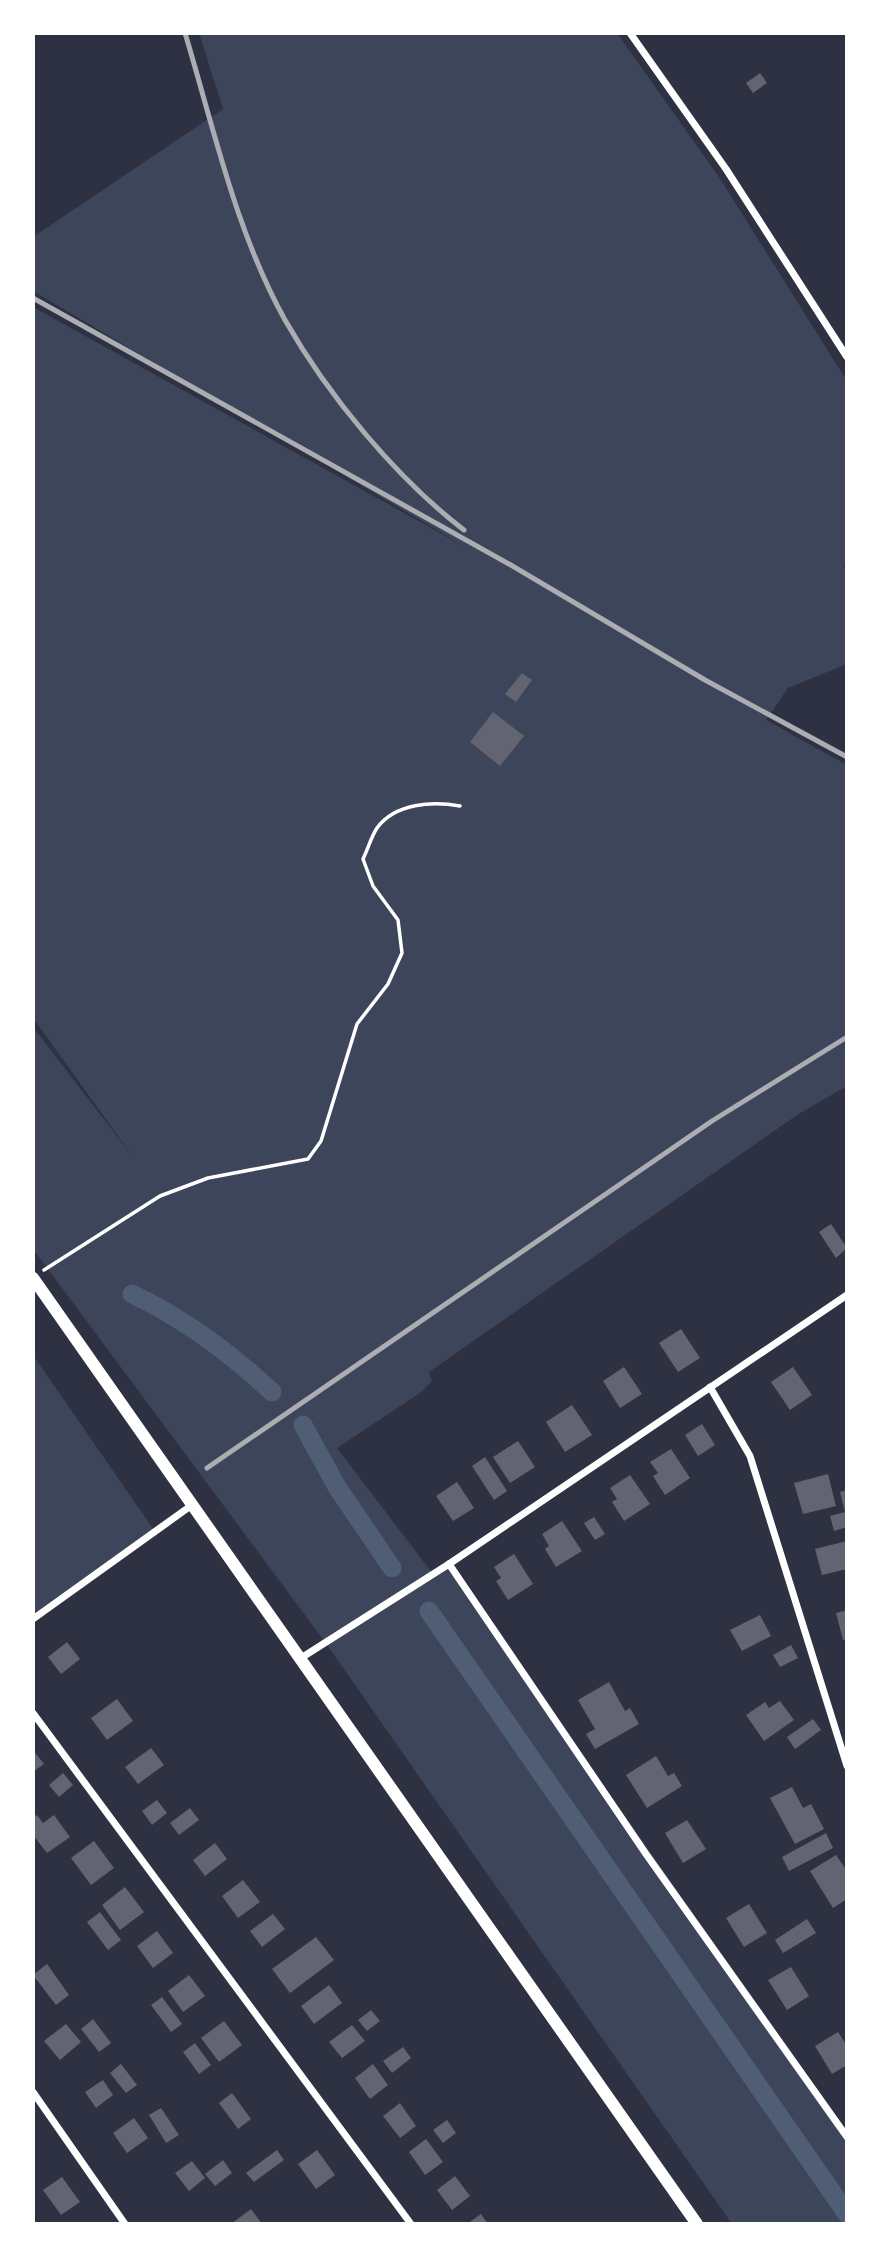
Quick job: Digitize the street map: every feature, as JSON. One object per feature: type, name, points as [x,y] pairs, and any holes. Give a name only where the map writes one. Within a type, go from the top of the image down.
[{"type":"main road","points":[[33,1277],[697,2224]]},
{"type":"street","points":[[630,33],[726,169],[847,358]]},
{"type":"street","points":[[301,1658],[449,1564],[847,1295]]},
{"type":"street","points":[[710,1387],[750,1456],[847,1766]]},
{"type":"street","points":[[33,1619],[192,1505]]},
{"type":"street","points":[[449,1564],[646,1854],[847,2137]]},
{"type":"street","points":[[33,1713],[411,2224]]},
{"type":"street","points":[[33,2092],[125,2224]]},
{"type":"path","points":[[33,1277],[159,1196],[208,1178],[308,1159],[321,1140],[357,1024],[388,984],[402,953],[398,920],[373,886],[363,859],[378,826],[405,808],[437,802],[460,806]]},
{"type":"shaded area","points":[[199,33],[617,33],[719,177],[847,381],[847,562],[844,564],[847,581],[847,664],[788,688],[766,720],[847,765],[847,1086],[797,1115],[429,1372],[432,1381],[420,1393],[337,1448],[433,1574],[449,1564],[847,2134],[847,2224],[732,2224],[325,1642],[33,1249],[33,1027],[133,1157],[33,1018],[33,307],[469,549],[33,291],[33,237],[223,109]]},
{"type":"shaded area","points":[[33,1355],[156,1533],[33,1619]]},
{"type":"building","points":[[760,73],[767,83],[753,93],[746,83]]},
{"type":"building","points":[[522,673],[532,680],[516,702],[505,694]]},
{"type":"building","points":[[493,712],[524,736],[500,766],[470,742]]},
{"type":"building","points":[[831,1224],[847,1248],[836,1258],[819,1232]]},
{"type":"building","points":[[681,1329],[700,1358],[678,1372],[659,1343]]},
{"type":"building","points":[[624,1367],[642,1394],[620,1408],[603,1381]]},
{"type":"building","points":[[793,1367],[812,1395],[790,1410],[771,1382]]},
{"type":"building","points":[[572,1405],[592,1435],[565,1452],[546,1422]]},
{"type":"building","points":[[702,1424],[715,1445],[698,1456],[685,1435]]},
{"type":"building","points":[[518,1441],[535,1467],[510,1483],[493,1457]]},
{"type":"building","points":[[671,1449],[690,1478],[665,1495],[653,1476],[658,1473],[650,1462]]},
{"type":"building","points":[[485,1457],[507,1491],[494,1500],[472,1466]]},
{"type":"building","points":[[828,1474],[836,1506],[803,1514],[794,1483]]},
{"type":"building","points":[[630,1475],[650,1504],[624,1521],[612,1502],[617,1499],[610,1488]]},
{"type":"building","points":[[457,1482],[474,1508],[453,1521],[436,1496]]},
{"type":"building","points":[[847,1490],[847,1527],[834,1531],[830,1516],[845,1512],[840,1492]]},
{"type":"building","points":[[594,1517],[605,1534],[595,1540],[584,1523]]},
{"type":"building","points":[[562,1521],[582,1551],[556,1567],[545,1549],[549,1546],[542,1534]]},
{"type":"building","points":[[847,1541],[847,1569],[822,1575],[815,1549]]},
{"type":"building","points":[[514,1554],[533,1584],[508,1600],[496,1581],[501,1578],[494,1567]]},
{"type":"building","points":[[847,1610],[847,1639],[843,1640],[836,1613]]},
{"type":"building","points":[[760,1615],[771,1636],[742,1651],[730,1630]]},
{"type":"building","points":[[67,1642],[80,1659],[61,1674],[48,1657]]},
{"type":"building","points":[[791,1645],[798,1658],[780,1667],[773,1655]]},
{"type":"building","points":[[609,1682],[625,1711],[630,1708],[639,1724],[595,1749],[586,1734],[595,1729],[578,1700]]},
{"type":"building","points":[[117,1699],[133,1721],[107,1740],[91,1718]]},
{"type":"building","points":[[780,1701],[794,1720],[764,1741],[746,1715],[765,1702],[769,1708]]},
{"type":"building","points":[[813,1719],[821,1730],[795,1749],[787,1737]]},
{"type":"building","points":[[151,1748],[164,1765],[138,1784],[125,1767]]},
{"type":"building","points":[[33,1750],[44,1764],[33,1772]]},
{"type":"building","points":[[656,1756],[668,1776],[674,1773],[682,1786],[647,1808],[626,1775]]},
{"type":"building","points":[[63,1773],[73,1785],[59,1797],[49,1785]]},
{"type":"building","points":[[792,1787],[803,1808],[811,1804],[824,1829],[795,1844],[770,1798]]},
{"type":"building","points":[[157,1800],[167,1813],[152,1825],[142,1811]]},
{"type":"building","points":[[190,1808],[199,1820],[179,1835],[170,1823]]},
{"type":"building","points":[[37,1815],[43,1823],[54,1815],[70,1837],[47,1853],[33,1835],[33,1818]]},
{"type":"building","points":[[687,1820],[706,1849],[683,1863],[665,1833]]},
{"type":"building","points":[[826,1833],[833,1848],[789,1871],[782,1857]]},
{"type":"building","points":[[94,1841],[114,1868],[91,1885],[71,1858]]},
{"type":"building","points":[[215,1843],[227,1859],[205,1876],[193,1860]]},
{"type":"building","points":[[836,1855],[847,1871],[847,1899],[833,1908],[810,1871]]},
{"type":"building","points":[[243,1880],[260,1902],[238,1918],[222,1896]]},
{"type":"building","points":[[125,1887],[144,1912],[120,1930],[102,1905]]},
{"type":"building","points":[[749,1904],[767,1933],[744,1947],[726,1918]]},
{"type":"building","points":[[100,1912],[121,1940],[108,1950],[87,1922]]},
{"type":"building","points":[[273,1914],[285,1929],[262,1947],[250,1931]]},
{"type":"building","points":[[807,1919],[816,1933],[783,1953],[775,1940]]},
{"type":"building","points":[[157,1931],[173,1953],[153,1968],[137,1946]]},
{"type":"building","points":[[316,1937],[334,1960],[290,1993],[272,1969]]},
{"type":"building","points":[[47,1964],[69,1995],[56,2005],[33,1975]]},
{"type":"building","points":[[791,1967],[809,1996],[787,2010],[768,1980]]},
{"type":"building","points":[[189,1975],[205,1996],[183,2012],[168,1991]]},
{"type":"building","points":[[329,1985],[342,2003],[314,2024],[301,2006]]},
{"type":"building","points":[[162,1997],[182,2024],[171,2032],[151,2005]]},
{"type":"building","points":[[371,2010],[380,2021],[367,2031],[358,2020]]},
{"type":"building","points":[[93,2019],[111,2043],[99,2052],[81,2029]]},
{"type":"building","points":[[224,2021],[242,2045],[219,2062],[201,2038]]},
{"type":"building","points":[[66,2024],[81,2042],[60,2060],[44,2041]]},
{"type":"building","points":[[352,2025],[365,2041],[342,2058],[329,2042]]},
{"type":"building","points":[[838,2032],[847,2046],[847,2065],[832,2074],[815,2046]]},
{"type":"building","points":[[195,2043],[211,2065],[199,2074],[183,2052]]},
{"type":"building","points":[[403,2047],[411,2058],[392,2073],[383,2061]]},
{"type":"building","points":[[121,2064],[137,2085],[126,2093],[110,2073]]},
{"type":"building","points":[[373,2064],[388,2085],[370,2099],[355,2078]]},
{"type":"building","points":[[103,2080],[113,2095],[96,2108],[85,2092]]},
{"type":"building","points":[[232,2093],[251,2119],[238,2129],[219,2103]]},
{"type":"building","points":[[400,2103],[416,2126],[400,2138],[383,2116]]},
{"type":"building","points":[[161,2108],[179,2135],[166,2143],[149,2115]]},
{"type":"building","points":[[134,2118],[148,2138],[127,2153],[113,2133]]},
{"type":"building","points":[[447,2120],[456,2133],[443,2143],[433,2130]]},
{"type":"building","points":[[426,2139],[443,2162],[425,2175],[409,2152]]},
{"type":"building","points":[[277,2150],[284,2160],[254,2182],[246,2173]]},
{"type":"building","points":[[317,2150],[335,2175],[316,2189],[298,2164]]},
{"type":"building","points":[[223,2160],[232,2173],[215,2186],[205,2174]]},
{"type":"building","points":[[192,2161],[205,2178],[189,2191],[175,2173]]},
{"type":"building","points":[[455,2176],[470,2196],[452,2210],[437,2190]]},
{"type":"building","points":[[62,2177],[80,2202],[61,2215],[43,2190]]},
{"type":"building","points":[[251,2209],[262,2224],[231,2224]]},
{"type":"building","points":[[481,2214],[488,2224],[467,2224]]},
{"type":"waterway","points":[[132,1294],[206,1337],[272,1392]]},
{"type":"waterway","points":[[303,1425],[337,1487],[392,1568]]},
{"type":"waterway","points":[[429,1611],[847,2214]]},
{"type":"railway","points":[[185,33],[239,216],[285,320],[321,377],[365,433],[413,486],[464,530]]},
{"type":"railway","points":[[33,298],[509,564],[705,680],[847,757]]},
{"type":"railway","points":[[207,1468],[712,1121],[847,1037]]}]
